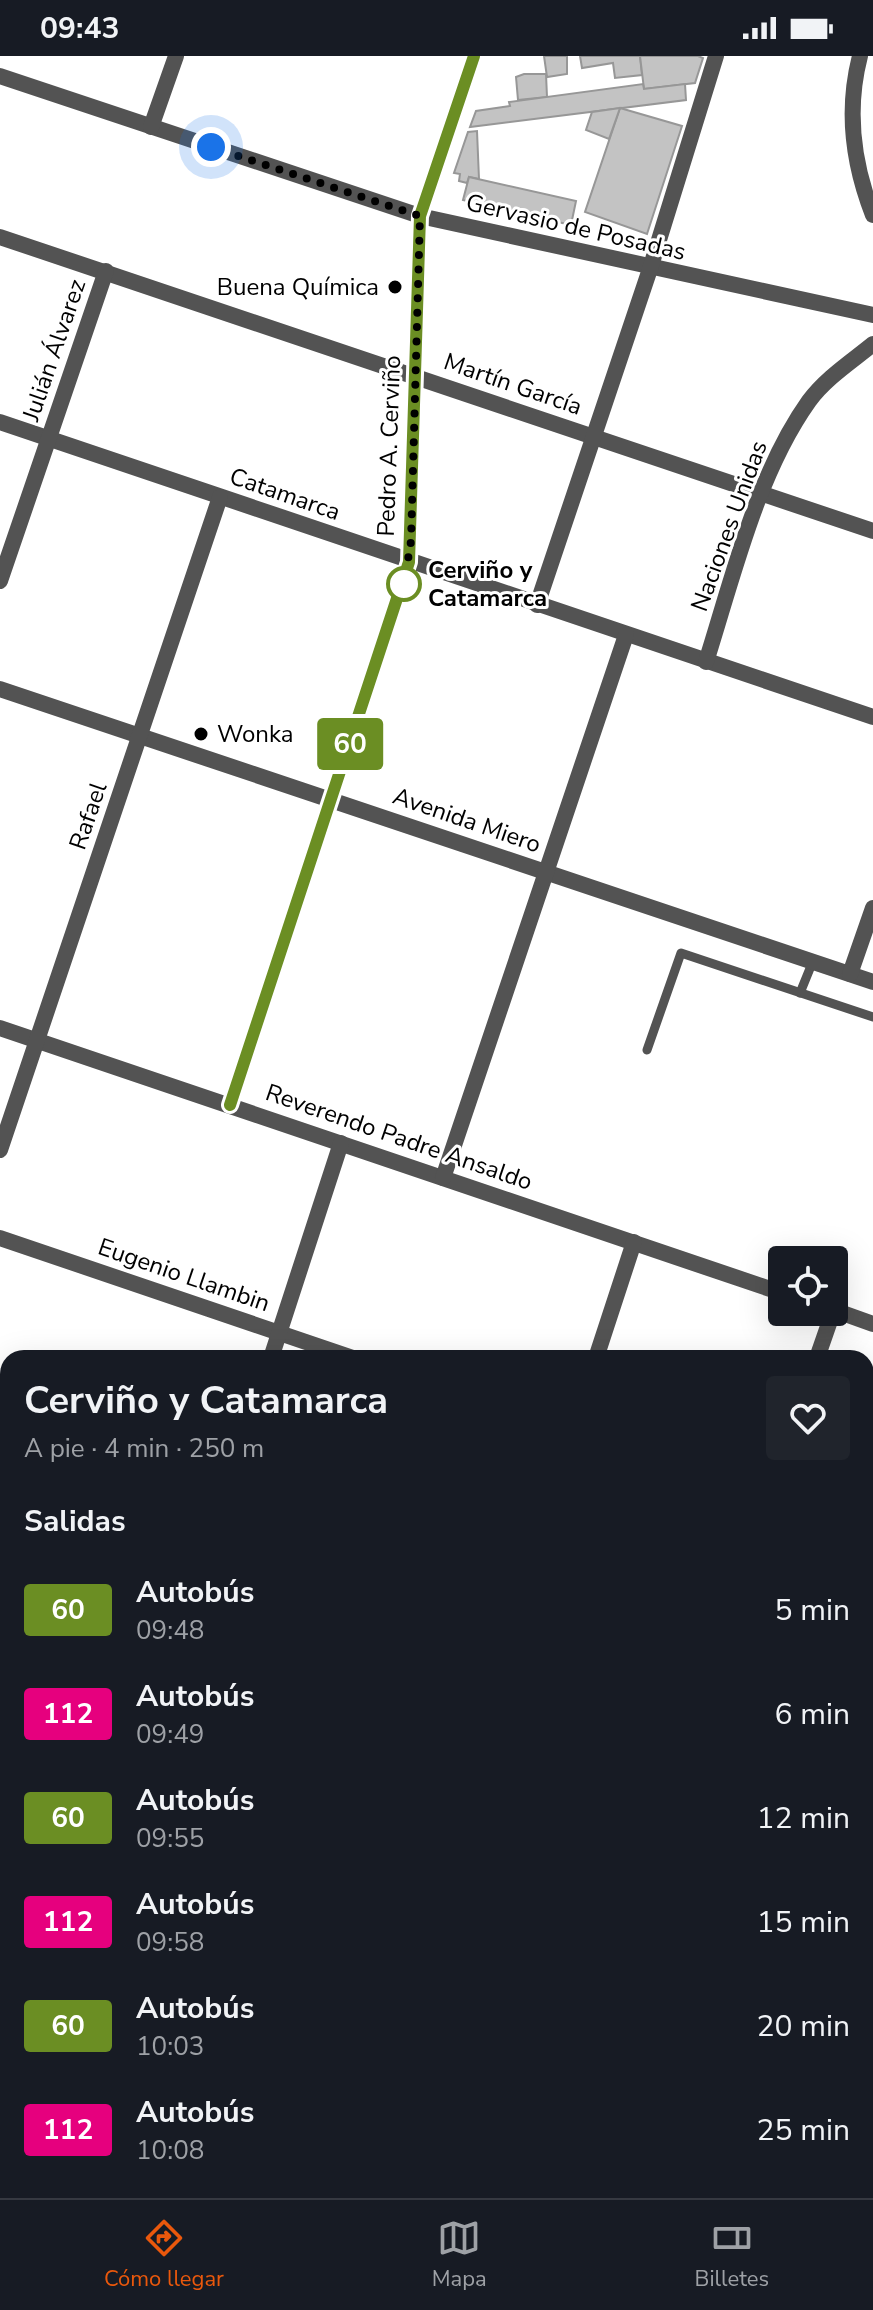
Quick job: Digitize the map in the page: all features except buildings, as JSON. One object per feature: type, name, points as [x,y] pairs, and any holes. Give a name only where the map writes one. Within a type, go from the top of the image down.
[{"type":"street","points":[[151,127],[176,56]]},
{"type":"street","name":"Pedro A. Cerviño","points":[[230,1105],[409,562],[420,216],[474,56]]},
{"type":"street","points":[[537,605],[650,269],[716,56]]},
{"type":"street","points":[[860,56],[852,125],[856,160],[873,215]]},
{"type":"street","name":"Gervasio de Posadas","points":[[0,76],[420,216],[650,269],[873,315]]},
{"type":"street","name":"Martín García","points":[[0,237],[873,531]]},
{"type":"street","name":"Julián Álvarez","points":[[0,581],[106,271]]},
{"type":"street","name":"Naciones Unidas","points":[[706,662],[762,493],[779,454],[810,400],[829,379],[873,344]]},
{"type":"street","name":"Catamarca","points":[[0,422],[873,717]]},
{"type":"street","name":"Rafael","points":[[0,1150],[220,497]]},
{"type":"street","points":[[443,1178],[626,635]]},
{"type":"street","name":"Avenida Miero","points":[[0,689],[873,982]]},
{"type":"street","points":[[850,974],[873,908]]},
{"type":"street","name":"Reverendo Padre Ansaldo","points":[[0,1028],[768,1288]]},
{"type":"street","points":[[274,1350],[341,1143]]},
{"type":"street","name":"Eugenio Llambin","points":[[0,1238],[329,1350]]},
{"type":"street","points":[[599,1350],[634,1242]]},
{"type":"street","points":[[848,1316],[873,1324]]},
{"type":"street","points":[[820,1350],[829,1326]]},
{"type":"lane","points":[[647,1050],[681,953],[873,1017]]},
{"type":"lane","points":[[800,993],[813,961]]},
{"type":"bus line","name":"60","points":[[230,1105],[409,562],[420,216],[474,56]]},
{"type":"place","name":"Buena Química","points":[[395,287]]},
{"type":"place","name":"Cerviño y Catamarca","points":[[404,584]]},
{"type":"place","name":"Wonka","points":[[201,734]]},
{"type":"route","points":[[211,147],[420,216],[411,541],[404,584]]}]
